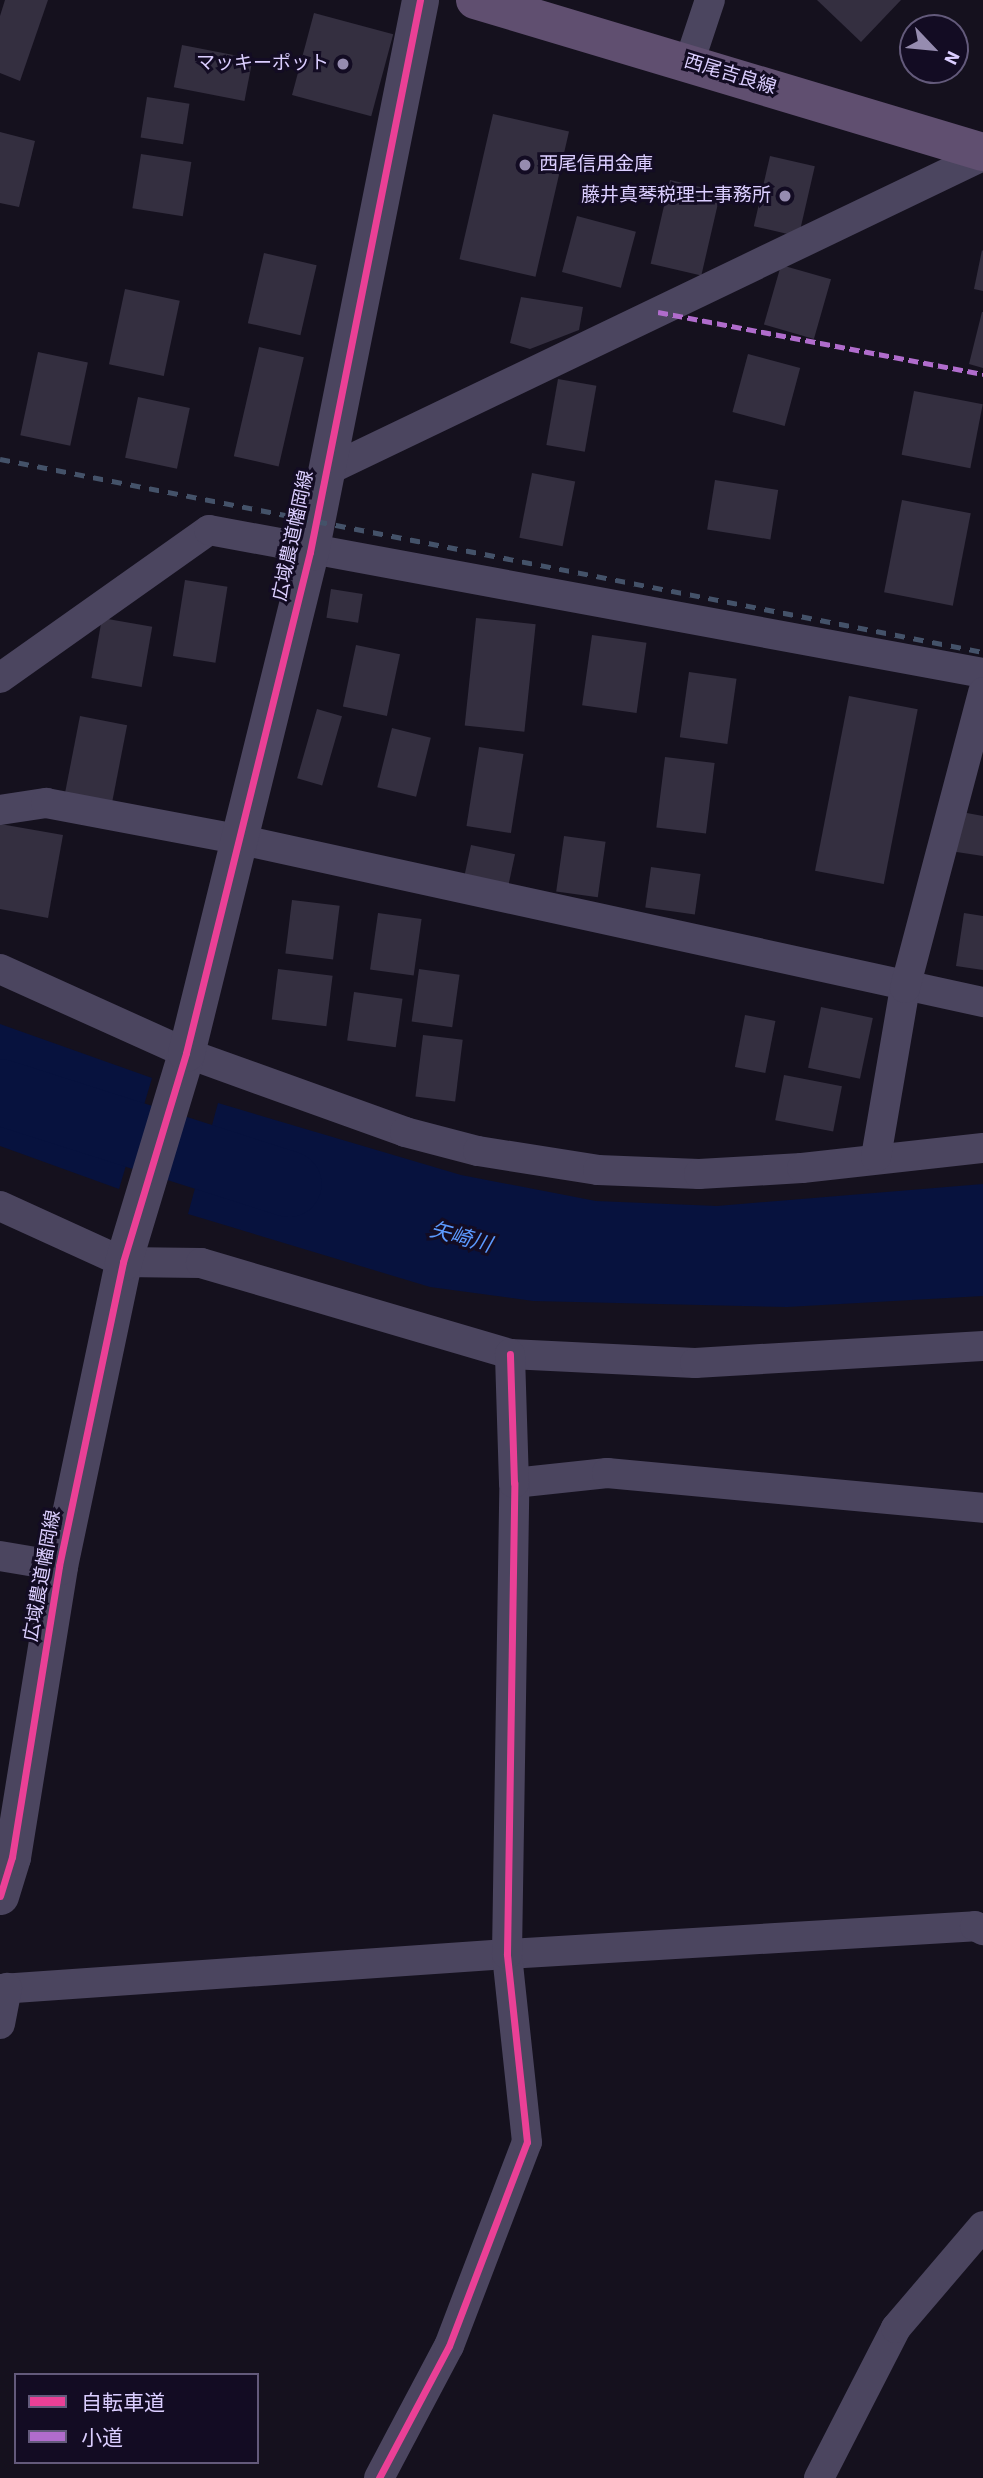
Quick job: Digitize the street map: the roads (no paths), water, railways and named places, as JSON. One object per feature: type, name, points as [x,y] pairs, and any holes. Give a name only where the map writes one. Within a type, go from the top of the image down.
[{"type":"main road","name":"西尾吉良線","points":[[475,0],[983,154]]},
{"type":"street","name":"広域農道幡岡線","points":[[0,1896],[12,1857],[59,1566],[123,1262],[182,1063],[310,552],[420,0]]},
{"type":"street","points":[[689,63],[710,0]]},
{"type":"street","points":[[324,472],[983,154]]},
{"type":"street","points":[[0,678],[209,530],[310,552],[983,673]]},
{"type":"street","points":[[876,1157],[905,988],[983,692]]},
{"type":"street","points":[[0,810],[46,803],[237,839],[905,988],[983,1002]]},
{"type":"street","points":[[0,969],[182,1063],[405,1132],[478,1151],[598,1170],[699,1174],[802,1168],[876,1157],[983,1148]]},
{"type":"street","points":[[0,1206],[123,1262],[201,1263],[510,1354],[695,1363],[983,1346]]},
{"type":"street","points":[[379,2478],[449,2346],[527,2142],[508,1954],[514,1483],[510,1354]]},
{"type":"street","points":[[514,1483],[607,1473],[983,1508]]},
{"type":"street","points":[[0,1556],[59,1566]]},
{"type":"street","points":[[0,2024],[4,1988],[975,1926],[983,1930]]},
{"type":"street","points":[[819,2478],[896,2328],[983,2226]]},
{"type":"water","points":[[0,1024],[152,1078],[119,1189],[0,1146]]},
{"type":"water","points":[[218,1103],[461,1175],[596,1201],[717,1206],[983,1184],[983,1296],[787,1307],[533,1301],[430,1287],[188,1214]]},
{"type":"waterway","name":"矢崎川","points":[[0,1092],[289,1184]]},
{"type":"railway","points":[[0,459],[983,652]]},
{"type":"place","name":"マッキーポット","points":[[343,64]]},
{"type":"place","name":"西尾信用金庫","points":[[525,165]]},
{"type":"place","name":"藤井真琴税理士事務所","points":[[785,196]]}]
